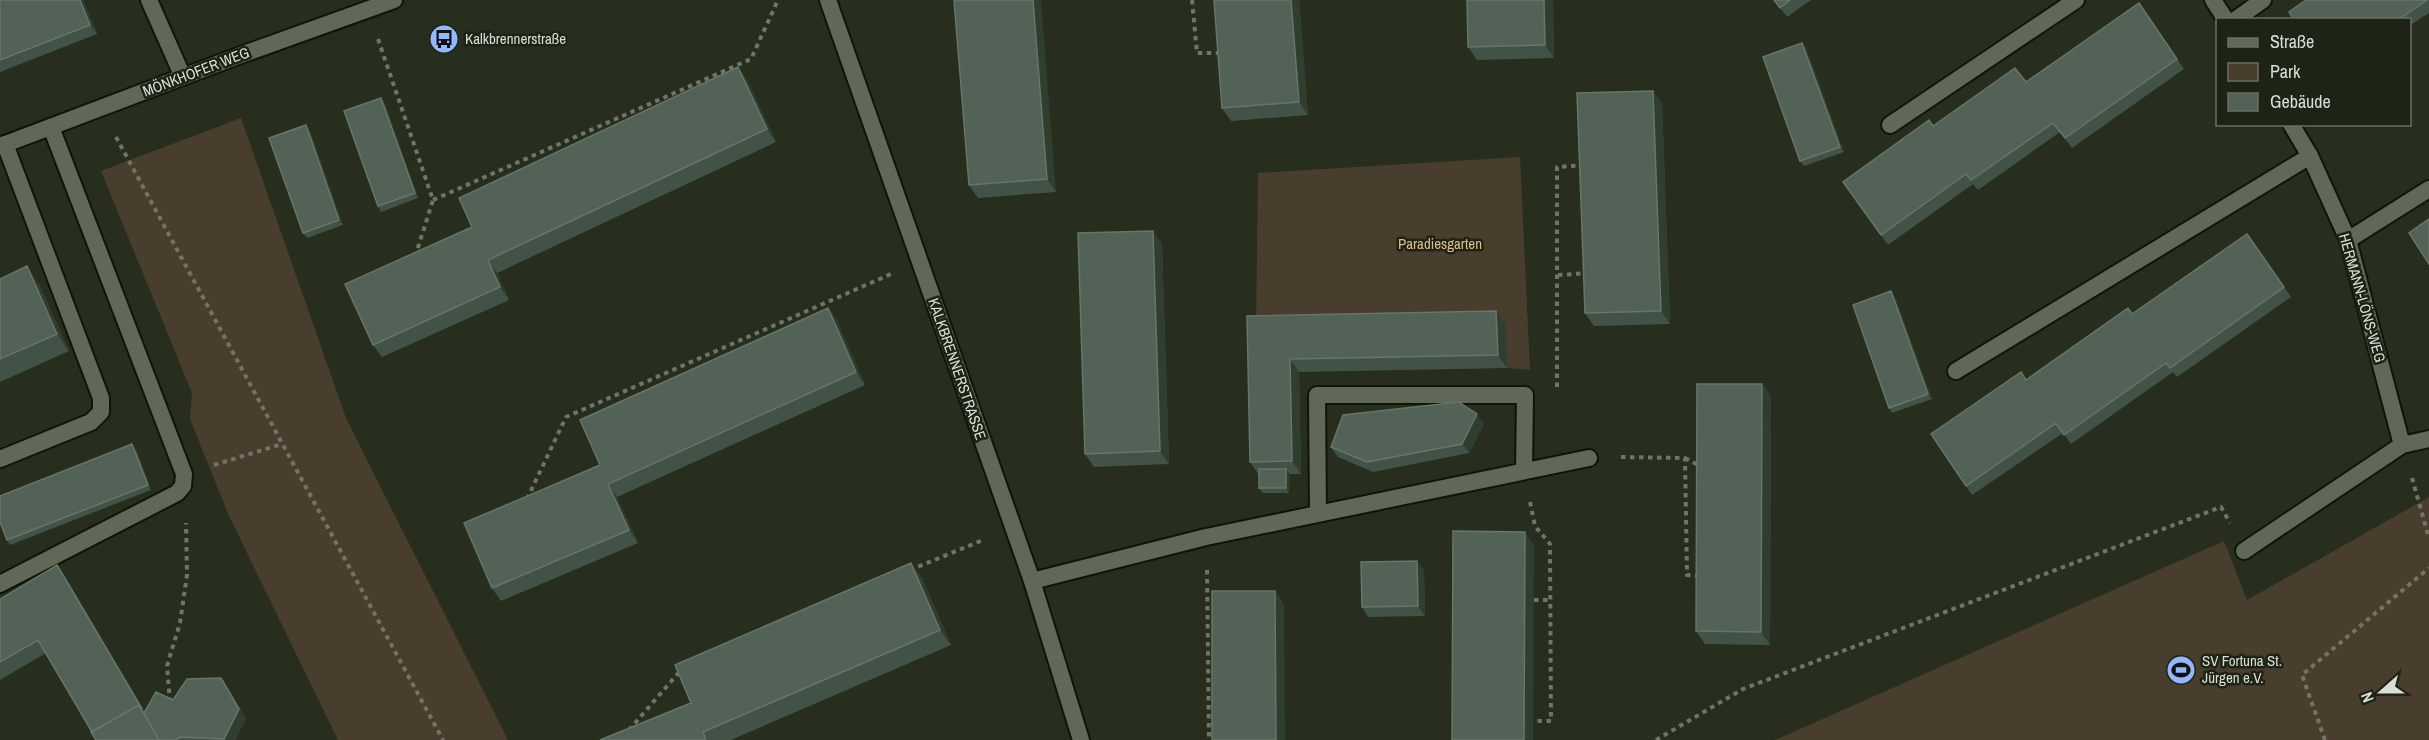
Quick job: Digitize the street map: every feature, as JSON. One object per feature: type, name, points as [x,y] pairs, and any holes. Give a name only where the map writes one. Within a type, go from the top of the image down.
[{"type":"street","points":[[149,0],[183,76]]},
{"type":"street","name":"MÖNKHOFER WEG","points":[[3,145],[183,76],[394,0]]},
{"type":"street","name":"KALKBRENNERSTRASSE","points":[[828,0],[1032,581],[1081,740]]},
{"type":"street","points":[[1890,125],[2076,0]]},
{"type":"street","points":[[2213,0],[2225,18]]},
{"type":"street","points":[[2238,18],[2263,0]]},
{"type":"street","name":"HERMANN-LÖNS-WEG","points":[[2292,126],[2310,156],[2348,240],[2402,445]]},
{"type":"street","points":[[0,584],[177,493],[183,486],[184,474],[51,127]]},
{"type":"street","points":[[0,459],[91,422],[100,412],[101,398],[3,145]]},
{"type":"street","points":[[1956,371],[2310,156]]},
{"type":"street","points":[[2348,240],[2429,189]]},
{"type":"street","points":[[1318,513],[1317,395],[1525,395],[1524,471]]},
{"type":"street","points":[[2244,551],[2402,445],[2429,439]]},
{"type":"street","points":[[1032,581],[1206,537],[1589,458]]},
{"type":"path","points":[[433,200],[751,59],[778,0]]},
{"type":"path","points":[[1192,0],[1197,53],[1226,53]]},
{"type":"path","points":[[368,9],[433,200],[414,260]]},
{"type":"path","points":[[101,109],[443,740]]},
{"type":"path","points":[[1557,393],[1557,167],[1589,164]]},
{"type":"path","points":[[525,502],[566,417],[920,261]]},
{"type":"path","points":[[1558,275],[1593,273]]},
{"type":"path","points":[[184,474],[282,444]]},
{"type":"path","points":[[2402,445],[2429,538]]},
{"type":"path","points":[[1589,458],[1685,458],[1706,469]]},
{"type":"path","points":[[1685,458],[1687,575],[1705,577]]},
{"type":"path","points":[[1524,471],[1534,526],[1550,544],[1551,721],[1534,721]]},
{"type":"path","points":[[171,706],[167,666],[180,623],[187,576],[186,523],[177,493]]},
{"type":"path","points":[[1656,740],[1743,689],[2221,507],[2244,551]]},
{"type":"path","points":[[904,573],[1013,527]]},
{"type":"path","points":[[1206,537],[1209,740]]},
{"type":"path","points":[[2325,740],[2302,675],[2429,568]]},
{"type":"path","points":[[1534,600],[1550,600]]},
{"type":"path","points":[[628,730],[686,664]]},
{"type":"green space","points":[[241,118],[346,418],[508,740],[338,740],[229,516],[190,419],[192,393],[101,171]]},
{"type":"green space","name":"Paradiesgarten","points":[[1520,157],[1530,370],[1507,368],[1505,324],[1256,329],[1258,173]]},
{"type":"green space","name":"SV Fortuna St. Jürgen e.V.","points":[[2429,497],[2429,740],[1775,740],[2224,541],[2247,600]]},
{"type":"building","points":[[0,0],[80,0],[90,25],[0,60]]},
{"type":"building","points":[[954,0],[1033,0],[1047,179],[969,185]]},
{"type":"building","points":[[1214,0],[1291,0],[1299,102],[1222,108]]},
{"type":"building","points":[[1467,0],[1544,0],[1545,45],[1468,47]]},
{"type":"building","points":[[1774,0],[1790,0],[1780,8]]},
{"type":"building","points":[[2306,0],[2427,0],[2401,18],[2293,18],[2289,12]]},
{"type":"building","points":[[2139,3],[2177,59],[2065,138],[2053,123],[1971,180],[1966,174],[1881,235],[1843,182],[1929,120],[1933,126],[2015,68],[2026,82]]},
{"type":"building","points":[[1802,43],[1840,147],[1800,161],[1763,57]]},
{"type":"building","points":[[738,67],[767,129],[488,260],[500,287],[373,345],[345,284],[472,227],[459,198]]},
{"type":"building","points":[[1653,91],[1661,311],[1585,313],[1577,93]]},
{"type":"building","points":[[381,98],[415,193],[378,206],[344,111]]},
{"type":"building","points":[[306,125],[339,220],[303,233],[269,138]]},
{"type":"building","points":[[2429,219],[2429,264],[2409,233]]},
{"type":"building","points":[[1153,231],[1160,451],[1085,454],[1078,233]]},
{"type":"building","points":[[2247,234],[2284,287],[2170,368],[2166,363],[2064,435],[2056,423],[1966,486],[1931,434],[2021,372],[2026,380],[2128,308],[2132,314]]},
{"type":"building","points":[[27,266],[57,334],[0,359],[0,279]]},
{"type":"building","points":[[1891,291],[1928,394],[1889,408],[1853,305]]},
{"type":"building","points":[[828,308],[856,372],[608,484],[629,530],[492,588],[464,523],[600,465],[580,420]]},
{"type":"building","points":[[1496,311],[1498,355],[1290,359],[1292,461],[1250,462],[1247,316]]},
{"type":"building","points":[[1697,384],[1762,384],[1761,632],[1696,631]]},
{"type":"building","points":[[1459,402],[1477,414],[1462,444],[1367,462],[1331,447],[1343,415]]},
{"type":"building","points":[[132,444],[148,485],[7,540],[0,522],[0,496]]},
{"type":"building","points":[[1259,469],[1286,469],[1286,488],[1259,488]]},
{"type":"building","points":[[1453,531],[1525,532],[1524,740],[1452,740]]},
{"type":"building","points":[[1417,561],[1418,606],[1362,607],[1361,562]]},
{"type":"building","points":[[911,563],[940,630],[703,732],[706,740],[600,740],[691,703],[675,665]]},
{"type":"building","points":[[57,565],[142,709],[139,705],[92,732],[38,640],[0,662],[0,599]]},
{"type":"building","points":[[1212,591],[1275,591],[1276,740],[1212,740]]},
{"type":"building","points":[[221,678],[239,709],[224,739],[181,737],[175,740],[159,740],[144,713],[156,692],[173,700],[187,679]]},
{"type":"building","points":[[139,705],[159,740],[96,740],[91,732]]},
{"type":"place","name":"Kalkbrennerstraße","points":[[444,39]]},
{"type":"place","name":"SV Fortuna St. Jürgen e.V.","points":[[2181,670]]}]
